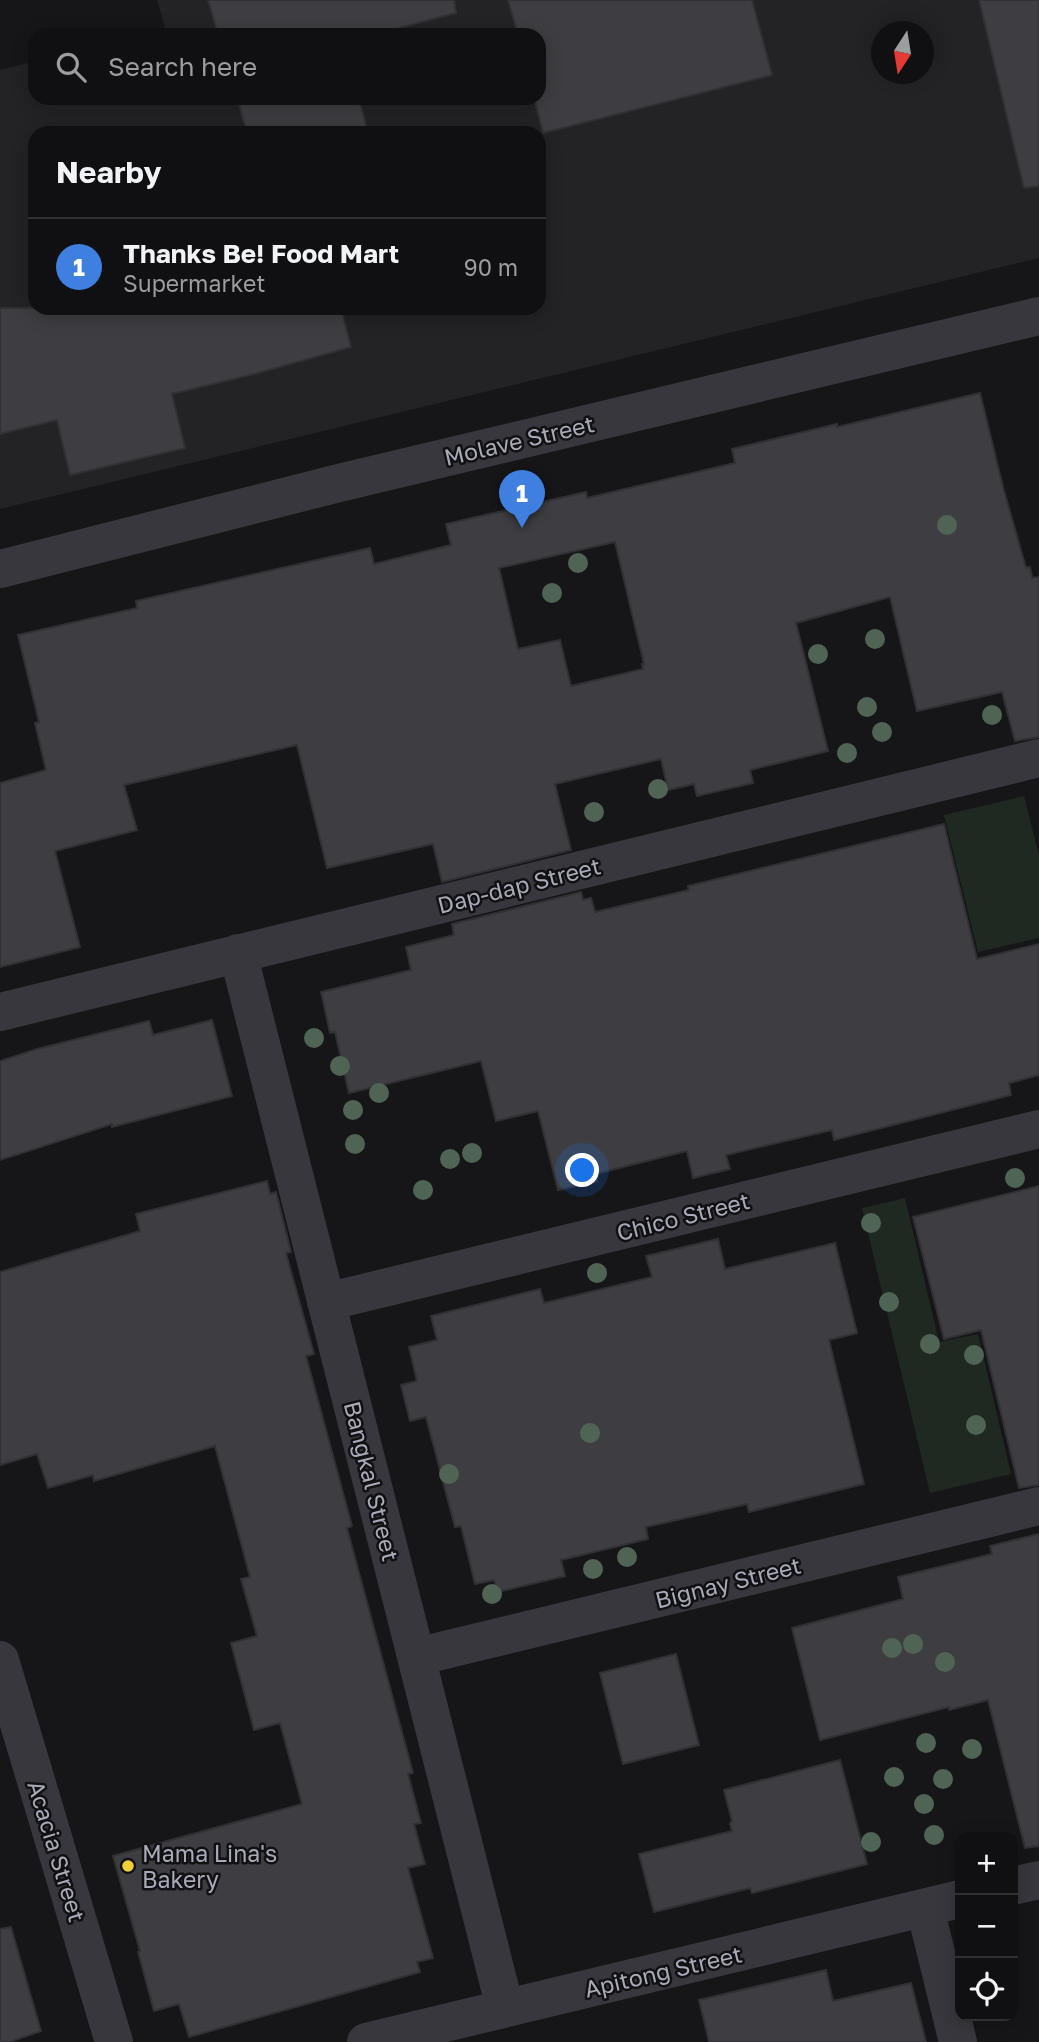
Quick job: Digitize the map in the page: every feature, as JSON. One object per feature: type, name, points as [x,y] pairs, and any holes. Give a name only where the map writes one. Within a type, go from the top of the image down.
[{"type":"street","name":"Molave Street","points":[[0,569],[352,480],[1039,316]]},
{"type":"street","name":"Dap-dap Street","points":[[0,1012],[1039,758]]},
{"type":"street","name":"Bangkal Street","points":[[238,953],[505,2008]]},
{"type":"street","name":"Chico Street","points":[[326,1303],[1039,1129]]},
{"type":"street","name":"Bignay Street","points":[[416,1657],[1039,1506]]},
{"type":"street","name":"Acacia Street","points":[[0,1660],[114,2042]]},
{"type":"street","points":[[1018,1885],[1039,1880]]},
{"type":"street","name":"Apitong Street","points":[[366,2042],[943,1903]]},
{"type":"street","points":[[943,1903],[958,2042]]},
{"type":"shaded area","points":[[157,0],[1039,0],[1039,258],[0,509],[0,70],[28,63],[28,105],[546,105],[546,28],[161,28],[165,27]]},
{"type":"shaded area","points":[[1024,796],[1039,856],[1039,938],[978,952],[944,815]]},
{"type":"shaded area","points":[[905,1198],[939,1342],[978,1334],[1011,1474],[930,1493],[862,1208]]},
{"type":"building","points":[[208,0],[454,0],[456,13],[399,28],[216,28]]},
{"type":"building","points":[[508,0],[752,0],[772,75],[546,132],[546,126],[541,126],[536,105],[546,105],[546,28],[516,28]]},
{"type":"building","points":[[979,0],[1039,0],[1039,186],[1024,188]]},
{"type":"building","points":[[239,105],[361,105],[366,126],[245,126]]},
{"type":"building","points":[[0,308],[28,308],[28,315],[343,315],[351,347],[172,394],[185,448],[70,475],[57,420],[0,434]]},
{"type":"building","points":[[980,393],[1026,568],[1030,567],[1032,578],[1039,577],[1039,737],[1015,741],[1002,692],[917,711],[890,597],[796,623],[828,751],[750,770],[753,783],[697,796],[694,784],[668,790],[661,759],[555,784],[571,850],[442,882],[433,844],[327,868],[297,745],[124,785],[137,830],[55,851],[80,947],[0,967],[0,783],[46,770],[35,723],[39,722],[18,635],[137,608],[136,601],[370,548],[374,564],[451,545],[446,524],[586,492],[587,498],[735,463],[732,449],[837,424],[837,427]],"holes":[[[615,542],[643,669],[571,686],[560,640],[518,649],[499,568]]]},
{"type":"building","points":[[944,824],[977,959],[1039,944],[1039,1075],[1009,1083],[1011,1095],[834,1140],[832,1130],[726,1155],[730,1169],[693,1178],[687,1151],[595,1174],[597,1181],[558,1190],[538,1111],[496,1121],[481,1061],[349,1093],[335,1032],[330,1033],[321,992],[411,970],[406,947],[454,935],[452,924],[581,892],[583,900],[591,898],[595,912],[689,890],[688,886]]},
{"type":"building","points":[[212,1020],[232,1096],[112,1127],[112,1124],[0,1160],[0,1061],[149,1021],[153,1035]]},
{"type":"building","points":[[267,1181],[270,1194],[276,1192],[291,1252],[286,1253],[314,1354],[306,1356],[352,1526],[347,1528],[413,1773],[408,1774],[421,1823],[414,1824],[425,1864],[408,1868],[433,1958],[417,1962],[420,1972],[189,2037],[179,2004],[154,2011],[113,1856],[302,1804],[280,1723],[254,1730],[231,1643],[257,1636],[241,1579],[250,1577],[215,1446],[94,1481],[93,1475],[48,1488],[37,1454],[0,1465],[0,1272],[140,1231],[136,1214]]},
{"type":"building","points":[[1039,1186],[1039,1485],[1019,1488],[981,1330],[944,1339],[913,1217]]},
{"type":"building","points":[[718,1239],[725,1269],[835,1243],[857,1333],[829,1340],[864,1484],[749,1512],[747,1504],[646,1527],[648,1539],[561,1560],[565,1576],[497,1592],[494,1580],[475,1584],[461,1526],[455,1527],[426,1417],[410,1421],[401,1385],[417,1381],[409,1347],[437,1340],[431,1316],[540,1289],[544,1303],[652,1277],[646,1256]]},
{"type":"building","points":[[1039,1534],[1039,1846],[1025,1848],[988,1700],[949,1710],[949,1707],[820,1740],[792,1628],[903,1599],[898,1577],[992,1554],[990,1546]]},
{"type":"building","points":[[676,1654],[699,1745],[623,1764],[600,1673]]},
{"type":"building","points":[[840,1760],[867,1864],[752,1893],[750,1888],[654,1912],[639,1854],[732,1831],[724,1790]]},
{"type":"building","points":[[11,1927],[41,2031],[10,2042],[0,2042],[0,1929]]},
{"type":"building","points":[[826,1970],[833,2001],[911,1983],[926,2042],[709,2042],[699,2000]]},
{"type":"place","name":"Thanks Be! Food Mart","points":[[522,528]]},
{"type":"place","name":"Mama Lina's Bakery","points":[[128,1866]]}]
